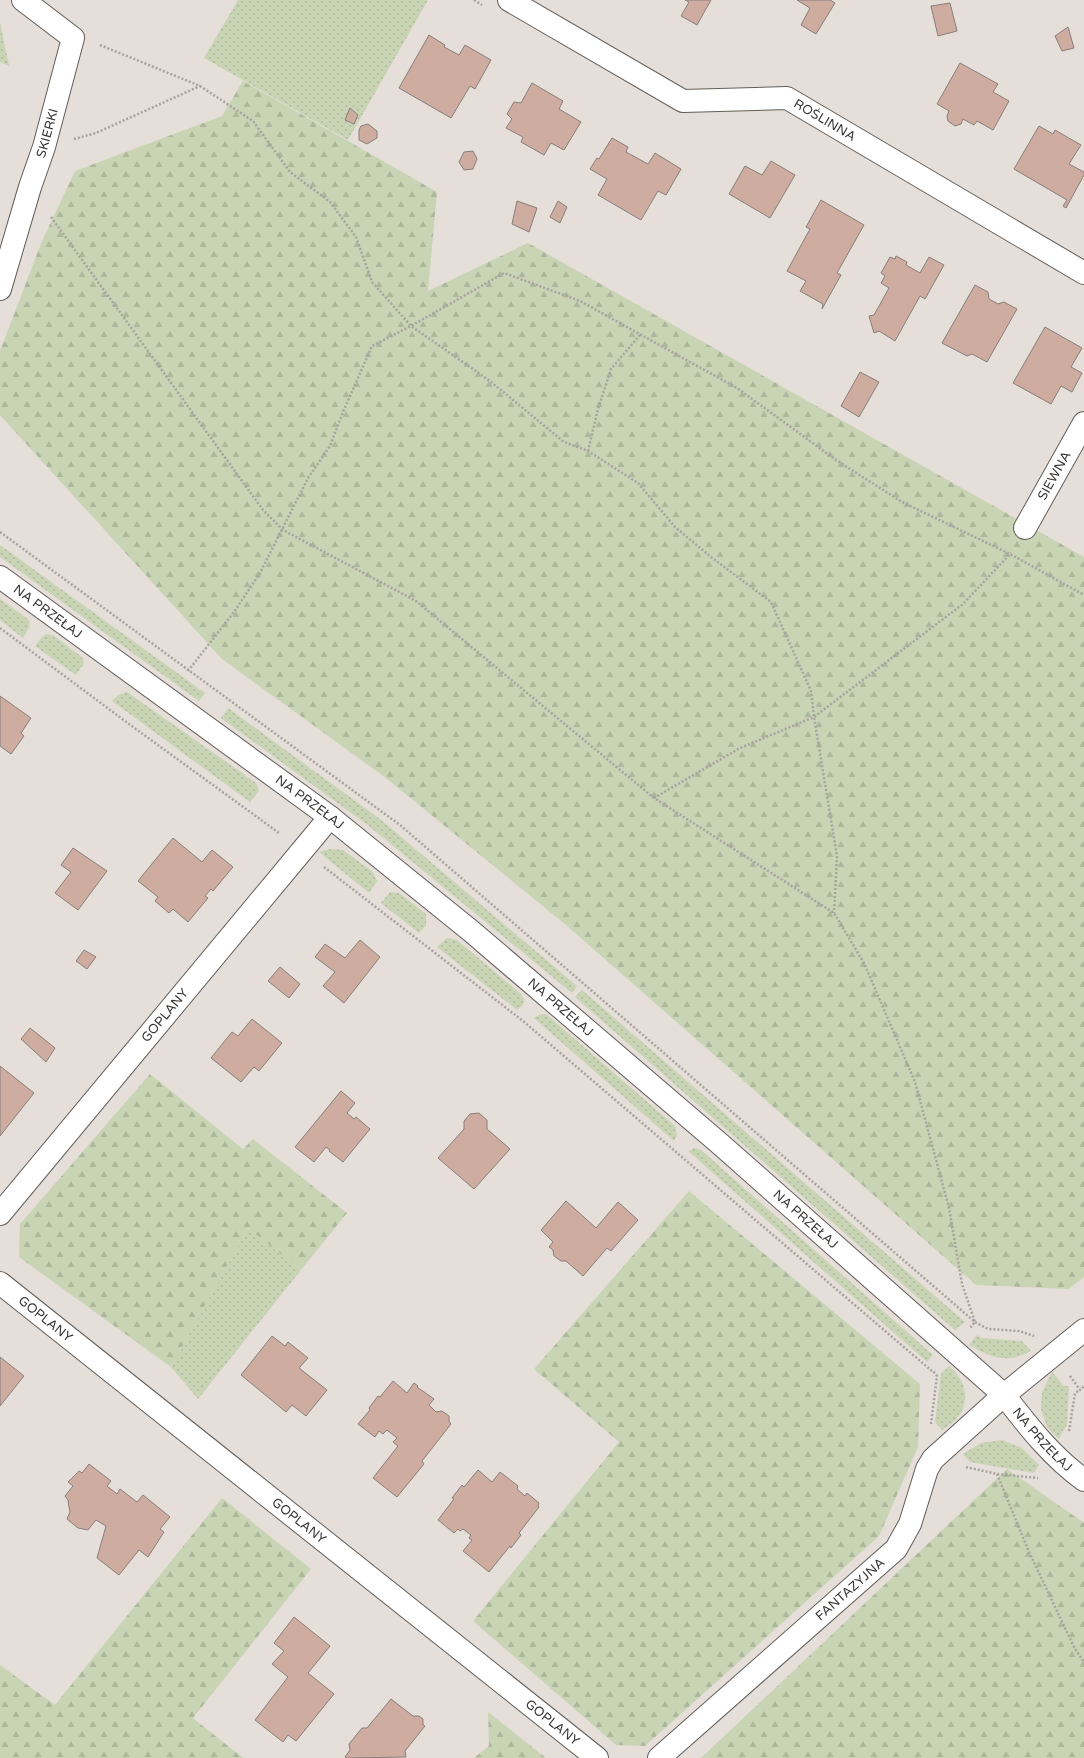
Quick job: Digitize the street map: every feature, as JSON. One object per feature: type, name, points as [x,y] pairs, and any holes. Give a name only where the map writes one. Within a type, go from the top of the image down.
[{"type":"street","points":[[23,0],[73,38]]},
{"type":"street","name":"ROŚLINNA","points":[[509,0],[683,101],[787,98],[1084,273]]},
{"type":"street","name":"SKIERKI","points":[[0,289],[30,187],[44,147],[73,38]]},
{"type":"street","name":"SIEWNA","points":[[1025,528],[1084,423]]},
{"type":"street","name":"NA PRZEŁAJ","points":[[0,577],[330,817],[472,931],[719,1143],[1004,1395],[1033,1432],[1057,1457],[1084,1480]]},
{"type":"street","name":"GOPLANY","points":[[0,1214],[330,817]]},
{"type":"street","name":"GOPLANY","points":[[0,1283],[598,1758]]},
{"type":"street","name":"FANTAZYJNA","points":[[659,1758],[896,1549],[910,1524],[927,1469],[934,1459],[1004,1395],[1084,1330]]},
{"type":"path","points":[[474,0],[488,8]]},
{"type":"path","points":[[73,38],[100,45],[200,86],[253,121],[290,172],[330,202],[356,237],[372,282],[411,326],[490,380],[564,442],[588,451],[638,483],[675,527],[711,557],[771,602],[811,690],[814,717],[837,856],[834,913]]},
{"type":"path","points":[[44,147],[96,134],[200,86]]},
{"type":"path","points":[[30,187],[263,510],[283,530],[416,600],[654,798],[834,913],[864,963],[915,1082],[949,1208],[962,1284],[975,1322]]},
{"type":"path","points":[[188,671],[234,612],[260,573],[308,478],[330,446],[342,412],[372,346],[411,326],[504,273],[580,301],[737,388],[836,460],[902,502],[1010,554],[1084,595]]},
{"type":"path","points":[[588,451],[598,409],[612,369],[640,335]]},
{"type":"path","points":[[654,798],[740,748],[814,717],[963,604],[1010,554],[1025,528]]},
{"type":"path","points":[[0,628],[279,833]]},
{"type":"path","points":[[320,865],[523,1021],[933,1372],[937,1376],[931,1426],[933,1429]]},
{"type":"path","points":[[933,1372],[937,1367]]},
{"type":"path","points":[[1067,1372],[1080,1390]]},
{"type":"path","points":[[1069,1434],[1075,1393],[1084,1386]]},
{"type":"path","points":[[962,1466],[997,1474],[1040,1478],[1044,1474]]},
{"type":"path","points":[[997,1474],[1032,1559],[1075,1649],[1084,1662]]},
{"type":"green space","points":[[238,0],[428,0],[348,140],[204,58]]},
{"type":"green space","points":[[0,22],[9,66],[0,62]]},
{"type":"green space","points":[[243,81],[437,192],[428,291],[528,243],[1084,557],[1084,1277],[1069,1289],[976,1285],[566,925],[386,778],[222,659],[0,415],[0,351],[42,241],[75,171],[222,116]]},
{"type":"green space","points":[[0,545],[205,693],[199,701],[0,557]]},
{"type":"green space","points":[[0,599],[29,620],[30,626],[23,638],[0,620]]},
{"type":"green space","points":[[47,634],[54,636],[82,657],[84,663],[76,675],[35,646],[42,637]]},
{"type":"green space","points":[[127,692],[256,783],[259,791],[250,802],[112,701],[118,695]]},
{"type":"green space","points":[[228,708],[380,819],[577,986],[572,993],[369,826],[221,718]]},
{"type":"green space","points":[[330,849],[343,850],[373,872],[377,881],[369,893],[319,852]]},
{"type":"green space","points":[[390,892],[399,893],[426,914],[426,925],[419,933],[381,903]]},
{"type":"green space","points":[[447,938],[457,940],[521,994],[524,999],[523,1005],[517,1010],[437,947]]},
{"type":"green space","points":[[582,990],[965,1322],[955,1330],[575,997]]},
{"type":"green space","points":[[546,1014],[675,1126],[677,1135],[674,1141],[534,1018],[539,1015]]},
{"type":"green space","points":[[150,1074],[243,1149],[253,1139],[347,1213],[301,1270],[248,1228],[171,1367],[19,1257],[20,1224]]},
{"type":"green space","points":[[694,1148],[701,1150],[933,1355],[927,1362],[688,1151]]},
{"type":"green space","points":[[689,1191],[920,1384],[918,1447],[879,1536],[645,1746],[616,1745],[473,1621],[619,1442],[534,1369]]},
{"type":"green space","points":[[248,1228],[301,1270],[198,1399],[171,1367]]},
{"type":"green space","points":[[977,1335],[981,1338],[1022,1341],[1031,1351],[1022,1355],[1007,1358],[992,1356],[969,1345]]},
{"type":"green space","points":[[949,1366],[962,1382],[965,1391],[965,1400],[963,1409],[958,1417],[942,1430],[935,1422],[941,1374]]},
{"type":"green space","points":[[1052,1372],[1064,1386],[1069,1386],[1067,1424],[1059,1439],[1047,1427],[1041,1409],[1042,1392]]},
{"type":"green space","points":[[1002,1440],[1022,1448],[1039,1465],[1034,1473],[970,1462],[963,1454],[981,1443]]},
{"type":"green space","points":[[1007,1469],[1084,1523],[1084,1758],[701,1758]]},
{"type":"green space","points":[[222,1498],[311,1569],[193,1718],[243,1758],[0,1758],[0,1665],[55,1705]]},
{"type":"green space","points":[[488,1712],[546,1758],[474,1758],[489,1746]]},
{"type":"building","points":[[685,0],[711,0],[697,25],[681,16],[689,2]]},
{"type":"building","points":[[797,0],[830,0],[835,3],[816,34],[801,25],[810,8]]},
{"type":"building","points":[[950,3],[957,31],[938,36],[931,6]]},
{"type":"building","points":[[1068,27],[1074,48],[1062,51],[1055,36]]},
{"type":"building","points":[[429,35],[445,45],[444,47],[459,55],[465,45],[491,60],[475,89],[470,86],[451,118],[399,88]]},
{"type":"building","points":[[960,63],[998,84],[993,92],[1009,101],[993,130],[977,121],[974,125],[963,119],[961,124],[955,126],[948,121],[947,116],[949,111],[937,104]]},
{"type":"building","points":[[532,83],[563,101],[559,109],[581,122],[564,150],[551,143],[544,155],[521,142],[523,137],[506,128],[512,119],[507,114],[514,102],[521,103]]},
{"type":"building","points":[[350,108],[358,115],[354,124],[345,120]]},
{"type":"building","points":[[368,124],[377,131],[377,138],[367,144],[359,140],[359,130],[361,126]]},
{"type":"building","points":[[1039,126],[1053,134],[1055,130],[1081,145],[1069,164],[1084,172],[1084,175],[1066,208],[1063,206],[1067,200],[1014,169]]},
{"type":"building","points":[[612,138],[628,147],[626,152],[648,164],[655,153],[681,169],[666,195],[658,191],[641,220],[598,195],[607,179],[590,169],[597,158],[599,159]]},
{"type":"building","points":[[473,151],[477,159],[473,169],[464,170],[459,162],[464,152]]},
{"type":"building","points":[[771,161],[795,175],[770,218],[729,194],[745,166],[762,175]]},
{"type":"building","points":[[821,200],[864,225],[837,273],[841,275],[822,309],[823,304],[800,291],[806,281],[787,271],[810,229],[806,227]]},
{"type":"building","points":[[517,201],[537,208],[529,232],[512,224]]},
{"type":"building","points":[[558,201],[567,207],[560,223],[550,217]]},
{"type":"building","points":[[896,256],[907,262],[906,265],[920,273],[929,257],[944,265],[925,299],[920,296],[895,341],[879,331],[874,333],[869,316],[874,315],[889,288],[881,283],[885,276],[881,273],[890,257],[895,259]]},
{"type":"building","points":[[975,285],[988,292],[989,299],[998,304],[1004,302],[1017,309],[987,362],[972,354],[967,356],[942,343]]},
{"type":"building","points":[[1045,327],[1082,348],[1071,367],[1082,373],[1072,392],[1061,386],[1051,404],[1013,383]]},
{"type":"building","points":[[860,372],[879,382],[859,417],[841,406]]},
{"type":"building","points":[[0,696],[31,718],[21,733],[24,736],[11,754],[0,746]]},
{"type":"building","points":[[173,838],[202,862],[212,850],[233,867],[213,891],[211,889],[205,896],[208,898],[188,922],[173,909],[169,913],[155,901],[158,897],[138,881]]},
{"type":"building","points":[[73,848],[107,871],[78,910],[55,893],[71,872],[61,865]]},
{"type":"building","points":[[360,940],[380,957],[344,1003],[323,986],[335,972],[315,957],[325,944],[345,958]]},
{"type":"building","points":[[84,950],[96,957],[87,969],[76,961]]},
{"type":"building","points":[[280,967],[300,984],[289,998],[268,981]]},
{"type":"building","points":[[252,1019],[282,1043],[259,1071],[254,1067],[241,1082],[211,1058],[232,1032],[238,1036]]},
{"type":"building","points":[[30,1028],[55,1048],[46,1062],[21,1039]]},
{"type":"building","points":[[0,1066],[34,1093],[0,1136]]},
{"type":"building","points":[[341,1091],[355,1103],[347,1113],[354,1119],[356,1117],[370,1129],[343,1162],[326,1147],[314,1162],[295,1147]]},
{"type":"building","points":[[479,1113],[487,1120],[487,1129],[510,1149],[474,1189],[438,1158],[464,1129],[464,1121],[470,1114]]},
{"type":"building","points":[[566,1201],[596,1228],[618,1202],[638,1220],[611,1251],[607,1248],[583,1276],[566,1261],[561,1261],[554,1256],[553,1250],[549,1247],[553,1242],[541,1230]]},
{"type":"building","points":[[272,1336],[285,1346],[288,1342],[308,1358],[299,1368],[327,1390],[306,1416],[292,1405],[286,1412],[241,1375]]},
{"type":"building","points":[[0,1357],[24,1376],[0,1406]]},
{"type":"building","points":[[393,1381],[407,1393],[414,1383],[418,1386],[417,1387],[434,1399],[429,1405],[436,1412],[442,1411],[449,1416],[449,1421],[451,1424],[422,1461],[424,1464],[397,1497],[373,1478],[398,1446],[393,1442],[397,1438],[387,1430],[383,1434],[379,1431],[375,1437],[358,1424],[370,1410],[369,1408],[378,1396],[380,1397]]},
{"type":"building","points":[[89,1464],[111,1481],[107,1486],[117,1494],[120,1489],[137,1502],[143,1495],[170,1517],[160,1529],[164,1532],[148,1557],[139,1550],[119,1575],[97,1558],[106,1526],[96,1520],[88,1530],[78,1528],[67,1519],[70,1512],[68,1500],[65,1496],[73,1486],[68,1482],[79,1471],[82,1473]]},
{"type":"building","points":[[478,1470],[492,1482],[500,1472],[518,1486],[517,1489],[525,1496],[527,1493],[539,1503],[539,1507],[519,1533],[521,1535],[489,1572],[463,1551],[472,1540],[469,1538],[471,1535],[463,1529],[460,1531],[458,1529],[454,1533],[438,1520],[454,1499],[452,1498],[462,1485],[464,1487]]},
{"type":"building","points":[[294,1617],[330,1646],[308,1673],[334,1694],[296,1741],[288,1735],[283,1742],[255,1720],[288,1677],[272,1664],[284,1651],[274,1643]]},
{"type":"building","points":[[391,1699],[413,1716],[419,1716],[423,1719],[423,1725],[425,1726],[405,1751],[406,1757],[345,1757],[350,1750],[349,1744],[362,1728],[367,1728]]}]
